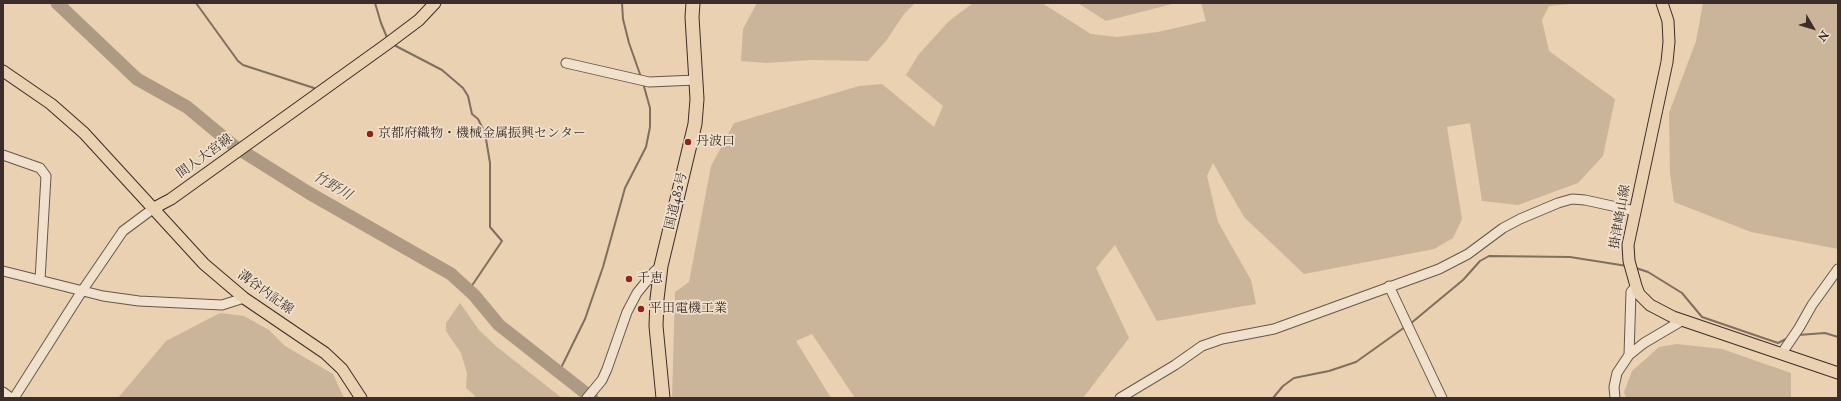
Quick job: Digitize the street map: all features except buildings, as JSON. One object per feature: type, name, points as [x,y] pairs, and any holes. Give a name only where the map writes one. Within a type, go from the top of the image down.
[{"type":"highway","name":"国道482号","points":[[663,398],[656,326],[659,278],[695,124],[697,99],[692,17],[693,3]]},
{"type":"main road","name":"間人大宮線","points":[[154,208],[171,199],[419,20],[435,3]]},
{"type":"main road","name":"掛津峰山線","points":[[1662,3],[1668,21],[1669,42],[1667,62],[1628,245],[1631,273],[1639,294],[1650,305],[1660,311],[1838,373]]},
{"type":"main road","points":[[3,71],[30,89],[68,118],[154,208]]},
{"type":"main road","name":"溝谷内記線","points":[[154,208],[204,264],[244,298],[325,353],[342,370],[361,398]]},
{"type":"street","points":[[566,63],[649,82],[696,80]]},
{"type":"street","points":[[3,155],[40,168],[46,176],[40,280]]},
{"type":"street","points":[[1120,398],[1175,365],[1202,346],[1222,339],[1274,329],[1439,269],[1468,254],[1503,228],[1558,203],[1572,199],[1585,200],[1635,211]]},
{"type":"street","points":[[3,392],[13,398],[82,291],[123,231],[154,208]]},
{"type":"street","points":[[587,398],[602,380],[627,312],[637,293],[654,272],[661,266]]},
{"type":"street","points":[[1782,353],[1838,269]]},
{"type":"street","points":[[3,271],[103,296],[139,301],[222,305],[244,298]]},
{"type":"street","points":[[1389,286],[1442,398]]},
{"type":"street","points":[[1629,355],[1631,292],[1636,286]]},
{"type":"street","points":[[1616,398],[1614,387],[1617,373],[1629,355],[1644,343],[1683,320]]},
{"type":"shaded area","points":[[757,3],[915,3],[904,14],[886,41],[868,61],[812,60],[766,63],[741,61],[743,29]]},
{"type":"shaded area","points":[[973,3],[1042,3],[1091,34],[1117,37],[1158,32],[1206,21],[1201,3],[1581,3],[1549,6],[1542,20],[1549,51],[1615,99],[1603,156],[1578,183],[1518,205],[1482,201],[1470,123],[1447,127],[1462,219],[1453,238],[1434,249],[1304,274],[1244,217],[1213,163],[1207,176],[1218,222],[1251,280],[1256,304],[1157,321],[1115,245],[1096,268],[1129,338],[1083,398],[855,398],[812,334],[796,341],[831,398],[672,398],[675,292],[689,282],[711,166],[734,123],[859,86],[882,84],[934,127],[943,106],[906,75],[919,54],[949,21]]},
{"type":"shaded area","points":[[1078,3],[1176,3],[1106,21]]},
{"type":"shaded area","points":[[1703,3],[1838,3],[1838,249],[1751,232],[1674,202],[1670,173],[1669,113],[1696,41]]},
{"type":"shaded area","points":[[460,303],[479,330],[497,347],[562,398],[474,398],[475,396],[466,388],[467,373],[461,353],[446,331],[446,323]]},
{"type":"shaded area","points":[[220,313],[244,316],[269,330],[285,346],[333,374],[344,398],[118,398],[166,341]]},
{"type":"shaded area","points":[[1677,344],[1722,349],[1791,373],[1791,398],[1626,398],[1624,392],[1632,371],[1659,347]]},
{"type":"waterway","name":"竹野川","points":[[57,3],[137,79],[187,107],[234,146],[309,193],[451,274],[474,295],[499,325],[592,398]]},
{"type":"waterway","points":[[196,3],[238,61],[243,65],[314,88]]},
{"type":"waterway","points":[[375,3],[388,40]]},
{"type":"waterway","points":[[622,3],[623,19],[629,43],[641,77]]},
{"type":"waterway","points":[[392,44],[442,70],[463,88],[468,96],[472,114],[478,119],[485,133],[490,163],[490,227],[502,241],[469,290]]},
{"type":"waterway","points":[[559,372],[585,319],[603,267],[625,188],[646,147],[650,127],[650,108],[643,83]]},
{"type":"waterway","points":[[1410,324],[1463,280],[1480,261],[1489,256],[1570,257],[1627,266]]},
{"type":"waterway","points":[[1636,268],[1648,272],[1682,293],[1702,317],[1778,343],[1788,338]]},
{"type":"waterway","points":[[1273,398],[1283,386],[1294,378],[1329,371],[1356,362],[1405,327]]},
{"type":"waterway","points":[[1798,335],[1825,333],[1838,337]]},
{"type":"place","name":"京都府織物・機械金属振興センター","points":[[370,134]]},
{"type":"place","name":"丹波口","points":[[688,142]]},
{"type":"place","name":"千恵","points":[[629,279]]},
{"type":"place","name":"平田電機工業","points":[[641,309]]}]
